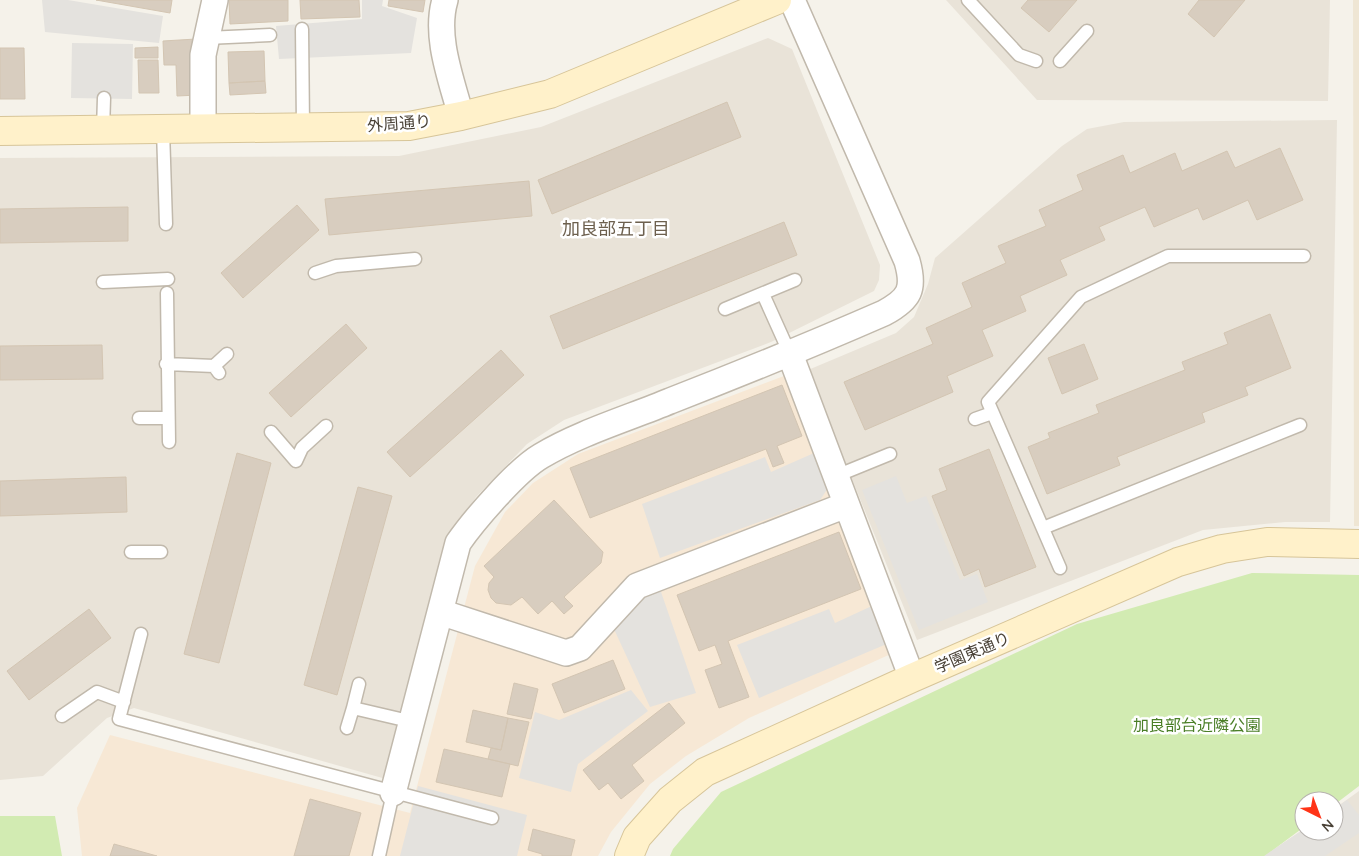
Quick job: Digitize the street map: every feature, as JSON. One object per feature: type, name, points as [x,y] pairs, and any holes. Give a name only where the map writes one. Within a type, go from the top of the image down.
[{"type":"street","points":[[203,129],[203,55],[215,0]]},
{"type":"street","points":[[445,0],[443,9],[443,41],[461,116]]},
{"type":"street","name":"外周通り","points":[[0,131],[409,126],[461,116],[550,94],[777,0]]},
{"type":"street","points":[[393,793],[458,544],[468,529],[517,476],[540,456],[600,429],[790,354],[898,305],[907,294],[912,280],[907,261],[792,0]]},
{"type":"street","points":[[790,354],[912,678]]},
{"type":"street","points":[[440,612],[566,653],[580,648],[637,586],[846,505]]},
{"type":"street","name":"学園東通り","points":[[629,856],[637,837],[670,800],[705,772],[912,678],[1178,562],[1213,552],[1266,542],[1359,544]]},
{"type":"lane","points":[[968,0],[1019,55],[1036,61]]},
{"type":"lane","points":[[302,29],[303,128]]},
{"type":"lane","points":[[1060,62],[1087,31]]},
{"type":"lane","points":[[206,38],[270,34]]},
{"type":"lane","points":[[103,130],[104,98]]},
{"type":"lane","points":[[162,130],[166,224]]},
{"type":"lane","points":[[1060,568],[988,402],[1081,297],[1168,256],[1304,256]]},
{"type":"lane","points":[[316,273],[336,266],[415,259]]},
{"type":"lane","points":[[103,282],[168,279]]},
{"type":"lane","points":[[725,309],[796,280]]},
{"type":"lane","points":[[167,293],[166,364],[169,442]]},
{"type":"lane","points":[[763,294],[790,354]]},
{"type":"lane","points":[[166,364],[217,369],[227,354]]},
{"type":"lane","points":[[975,419],[992,413]]},
{"type":"lane","points":[[139,418],[168,418]]},
{"type":"lane","points":[[1043,528],[1300,425]]},
{"type":"lane","points":[[271,432],[296,461],[302,448],[326,426]]},
{"type":"lane","points":[[836,476],[890,454]]},
{"type":"lane","points":[[131,552],[161,552]]},
{"type":"lane","points":[[141,634],[119,719],[492,818]]},
{"type":"lane","points":[[347,728],[359,684]]},
{"type":"lane","points":[[62,716],[97,692],[124,702]]},
{"type":"lane","points":[[353,708],[413,722]]},
{"type":"lane","points":[[379,856],[393,793]]},
{"type":"shaded area","points":[[42,0],[68,0],[163,16],[159,43],[45,32]]},
{"type":"shaded area","points":[[362,0],[383,0],[382,6],[417,18],[411,53],[279,59],[276,26],[362,19]]},
{"type":"shaded area","points":[[946,0],[1330,0],[1328,101],[1037,100]]},
{"type":"shaded area","points":[[1353,0],[1359,0],[1359,526],[1354,526]]},
{"type":"shaded area","points":[[768,38],[792,49],[880,265],[879,280],[874,291],[771,342],[564,420],[527,444],[476,497],[451,535],[386,779],[134,708],[107,718],[43,776],[0,780],[0,158],[399,156],[541,127]]},
{"type":"shaded area","points":[[72,43],[133,44],[132,99],[71,98]]},
{"type":"shaded area","points":[[1337,120],[1330,522],[1285,522],[1203,530],[917,640],[808,370],[896,333],[914,317],[928,284],[935,258],[1062,146],[1087,129],[1124,122]]},
{"type":"shaded area","points":[[784,376],[893,653],[749,718],[686,756],[650,784],[611,832],[598,856],[82,856],[77,808],[110,735],[410,813],[475,566],[505,512],[533,483],[578,454]]},
{"type":"shaded area","points":[[814,453],[828,488],[820,500],[660,558],[642,504],[765,457],[771,472]]},
{"type":"shaded area","points":[[896,476],[907,503],[926,496],[960,580],[977,574],[988,602],[919,630],[862,490]]},
{"type":"shaded area","points":[[660,589],[696,693],[650,707],[613,627],[646,595]]},
{"type":"shaded area","points":[[874,605],[889,643],[759,698],[737,645],[829,609],[835,623]]},
{"type":"shaded area","points":[[631,690],[648,711],[578,764],[571,792],[519,778],[535,712],[559,720]]},
{"type":"shaded area","points":[[418,786],[527,815],[517,856],[400,856]]},
{"type":"shaded area","points":[[1359,791],[1359,856],[1264,856],[1294,836],[1294,841],[1344,841],[1344,802]]},
{"type":"shaded area","points":[[1347,800],[1359,815],[1359,833],[1325,856],[1264,856],[1294,836],[1294,841],[1344,841],[1344,802]]},
{"type":"green space","name":"加良部台近隣公園","points":[[1252,573],[1359,575],[1359,786],[1344,797],[1344,791],[1294,791],[1294,834],[1265,856],[670,856],[673,849],[721,792],[1077,624]]},
{"type":"green space","points":[[0,816],[55,816],[62,856],[0,856]]},
{"type":"building","points":[[96,0],[172,0],[170,13]]},
{"type":"building","points":[[229,0],[288,0],[288,21],[230,24]]},
{"type":"building","points":[[300,0],[359,0],[360,17],[301,19]]},
{"type":"building","points":[[389,0],[425,0],[423,12],[388,6]]},
{"type":"building","points":[[1028,0],[1077,0],[1049,32],[1021,8]]},
{"type":"building","points":[[1199,0],[1245,0],[1214,37],[1188,14]]},
{"type":"building","points":[[196,39],[198,95],[177,96],[176,65],[164,65],[163,41]]},
{"type":"building","points":[[158,47],[158,58],[135,58],[135,48]]},
{"type":"building","points":[[0,48],[24,48],[25,99],[0,99]]},
{"type":"building","points":[[264,51],[265,81],[229,83],[228,52]]},
{"type":"building","points":[[138,60],[158,60],[159,93],[139,93]]},
{"type":"building","points":[[265,81],[266,93],[230,95],[229,83]]},
{"type":"building","points":[[727,102],[741,137],[552,214],[538,180]]},
{"type":"building","points":[[1280,148],[1303,200],[1257,220],[1248,200],[1203,220],[1198,208],[1154,227],[1145,207],[1099,227],[1105,240],[1060,260],[1067,275],[1020,296],[1026,311],[982,330],[993,356],[947,376],[953,392],[865,430],[844,382],[933,344],[926,328],[972,307],[962,283],[1006,263],[998,246],[1046,226],[1039,210],[1083,190],[1077,175],[1123,155],[1130,173],[1175,153],[1182,171],[1227,151],[1235,168]]},
{"type":"building","points":[[529,181],[532,216],[329,235],[325,199]]},
{"type":"building","points":[[297,205],[319,230],[243,298],[221,273]]},
{"type":"building","points":[[128,207],[128,241],[0,243],[0,209]]},
{"type":"building","points":[[784,222],[797,255],[563,349],[550,316]]},
{"type":"building","points":[[1270,314],[1291,368],[1245,387],[1248,395],[1202,413],[1205,422],[1117,457],[1120,465],[1047,494],[1028,447],[1050,438],[1048,433],[1099,413],[1096,405],[1185,370],[1182,362],[1228,344],[1224,333]]},
{"type":"building","points":[[346,324],[367,348],[291,417],[269,393]]},
{"type":"building","points":[[1084,344],[1098,379],[1062,394],[1048,358]]},
{"type":"building","points":[[102,345],[103,379],[0,380],[0,346]]},
{"type":"building","points":[[501,350],[524,375],[410,477],[387,452]]},
{"type":"building","points":[[782,385],[802,436],[777,446],[784,463],[773,467],[766,449],[590,518],[570,468]]},
{"type":"building","points":[[989,449],[1036,567],[985,587],[979,569],[964,576],[932,496],[947,490],[939,469]]},
{"type":"building","points":[[237,453],[271,463],[219,663],[184,654]]},
{"type":"building","points":[[126,477],[127,512],[0,516],[0,481]]},
{"type":"building","points":[[358,487],[392,496],[337,695],[304,685]]},
{"type":"building","points":[[554,500],[603,552],[601,563],[564,597],[573,606],[564,614],[552,601],[538,614],[522,597],[511,605],[496,603],[491,598],[488,590],[489,583],[494,577],[484,566]]},
{"type":"building","points":[[839,532],[861,589],[728,641],[749,697],[719,708],[705,670],[722,664],[715,645],[699,651],[677,595]]},
{"type":"building","points":[[89,609],[111,638],[29,700],[7,671]]},
{"type":"building","points":[[613,660],[625,689],[564,713],[552,684]]},
{"type":"building","points":[[514,683],[538,689],[531,719],[507,714]]},
{"type":"building","points":[[669,703],[685,723],[632,765],[644,781],[621,799],[608,783],[599,790],[583,770]]},
{"type":"building","points":[[473,710],[508,718],[501,750],[466,742]]},
{"type":"building","points":[[508,718],[529,722],[518,766],[488,759],[491,748],[501,750]]},
{"type":"building","points":[[444,749],[510,764],[502,797],[436,782]]},
{"type":"building","points":[[310,799],[361,813],[349,856],[294,856]]},
{"type":"building","points":[[533,829],[575,840],[571,856],[542,856],[542,854],[528,850]]},
{"type":"building","points":[[114,844],[157,856],[110,856]]},
{"type":"district","name":"加良部五丁目","points":[[616,229]]}]
